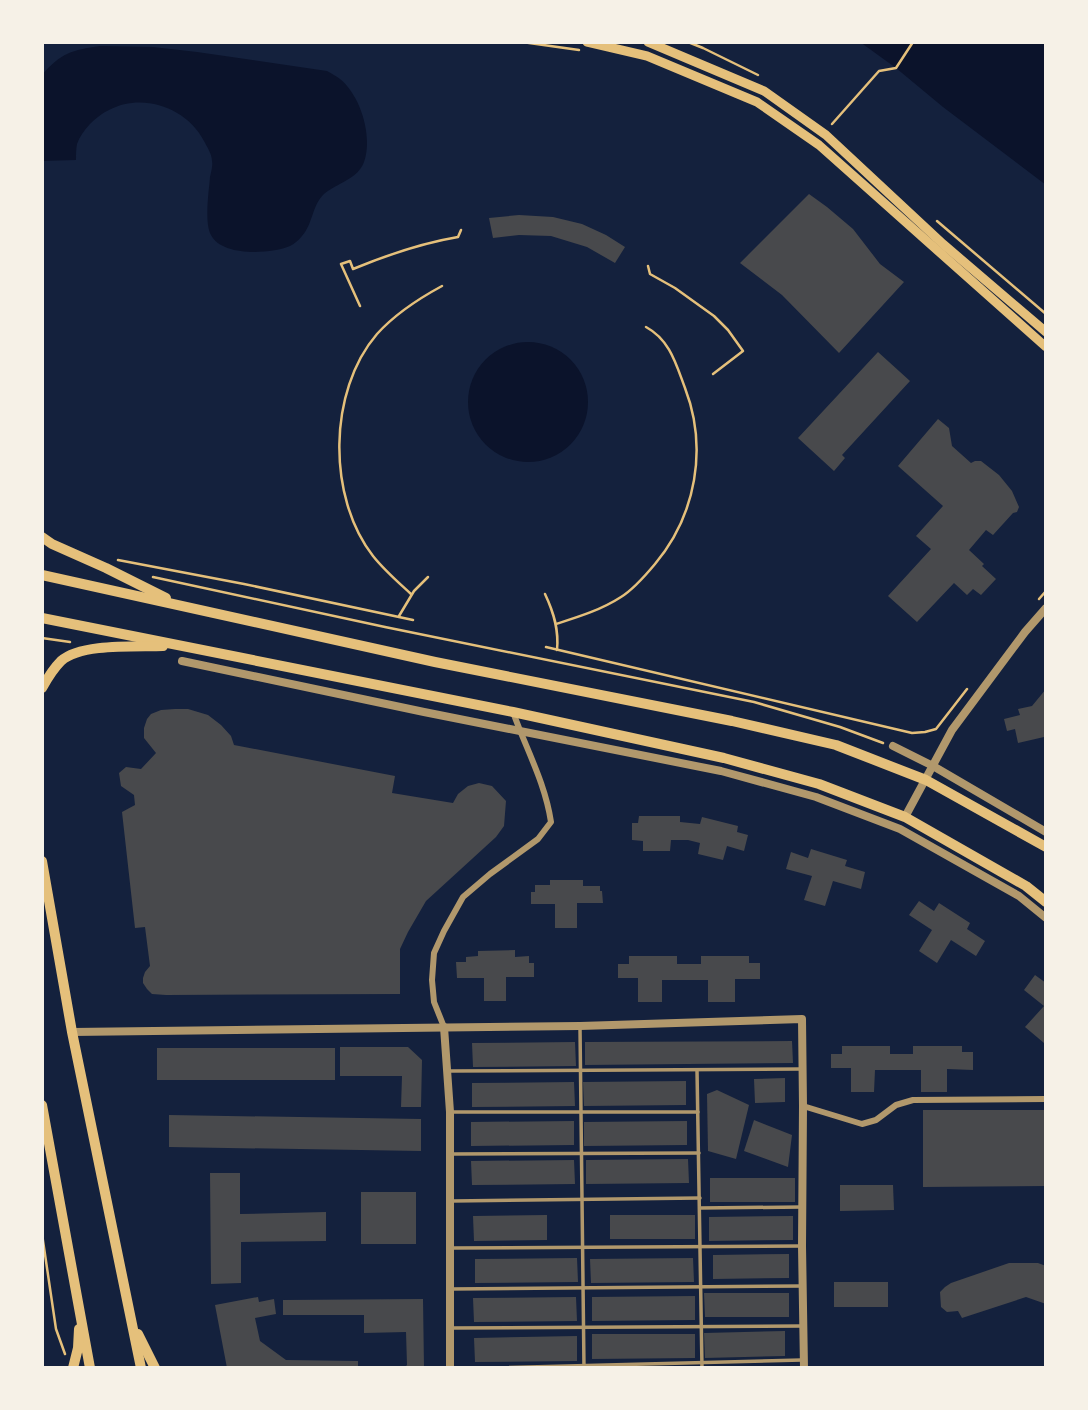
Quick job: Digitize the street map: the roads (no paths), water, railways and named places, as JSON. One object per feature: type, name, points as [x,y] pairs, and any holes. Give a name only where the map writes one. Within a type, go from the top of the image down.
[{"type":"main road","points":[[648,42],[764,91],[825,135],[943,244],[1046,332]]},
{"type":"main road","points":[[586,47],[647,56],[757,102],[818,145],[1046,347]]},
{"type":"main road","points":[[42,537],[183,606]]},
{"type":"main road","points":[[42,575],[435,662],[745,724],[836,745],[926,780],[1046,847]]},
{"type":"main road","points":[[42,618],[513,712],[736,761],[819,783],[905,817],[1026,886],[1046,902]]},
{"type":"main road","points":[[42,688],[69,655],[87,649],[181,646]]},
{"type":"main road","points":[[42,862],[72,1032],[141,1368]]},
{"type":"main road","points":[[42,1105],[90,1368]]},
{"type":"main road","points":[[73,1368],[78,1348],[80,1311]]},
{"type":"main road","points":[[134,1327],[155,1368]]},
{"type":"street","points":[[905,817],[952,730],[1046,608]]},
{"type":"street","points":[[181,661],[721,771],[816,797],[900,829],[1019,896],[1046,918]]},
{"type":"street","points":[[450,1368],[450,1112],[444,1027],[434,1002],[434,953],[463,897],[538,839],[551,821],[541,779],[513,712]]},
{"type":"street","points":[[893,746],[933,766],[1046,832]]},
{"type":"street","points":[[72,1032],[580,1026],[802,1019],[804,1364]]},
{"type":"street","points":[[803,1106],[862,1124],[876,1120],[896,1105],[913,1100],[1046,1099]]},
{"type":"lane","points":[[580,1026],[584,1367]]},
{"type":"lane","points":[[447,1071],[803,1069]]},
{"type":"lane","points":[[697,1070],[702,1365]]},
{"type":"lane","points":[[450,1112],[698,1112]]},
{"type":"lane","points":[[449,1154],[699,1153]]},
{"type":"lane","points":[[450,1201],[699,1198]]},
{"type":"lane","points":[[699,1208],[803,1207]]},
{"type":"lane","points":[[450,1248],[802,1246]]},
{"type":"lane","points":[[450,1289],[803,1286]]},
{"type":"lane","points":[[450,1328],[804,1326]]},
{"type":"lane","points":[[492,1368],[804,1364]]},
{"type":"water","points":[[860,42],[1046,42],[1046,185],[896,68]]},
{"type":"water","points":[[100,46],[153,47],[327,71],[347,86],[359,106],[366,129],[364,162],[357,173],[320,198],[306,231],[292,245],[260,252],[225,247],[217,242],[209,229],[208,198],[212,165],[210,153],[196,129],[187,120],[163,106],[136,103],[122,105],[104,113],[94,120],[79,139],[76,160],[42,161],[42,75],[68,54]]},
{"type":"water","points":[[528,342],[551,346],[571,359],[584,379],[588,402],[584,425],[571,445],[551,458],[528,462],[505,458],[485,445],[472,425],[468,402],[472,379],[485,359],[505,346]]}]
